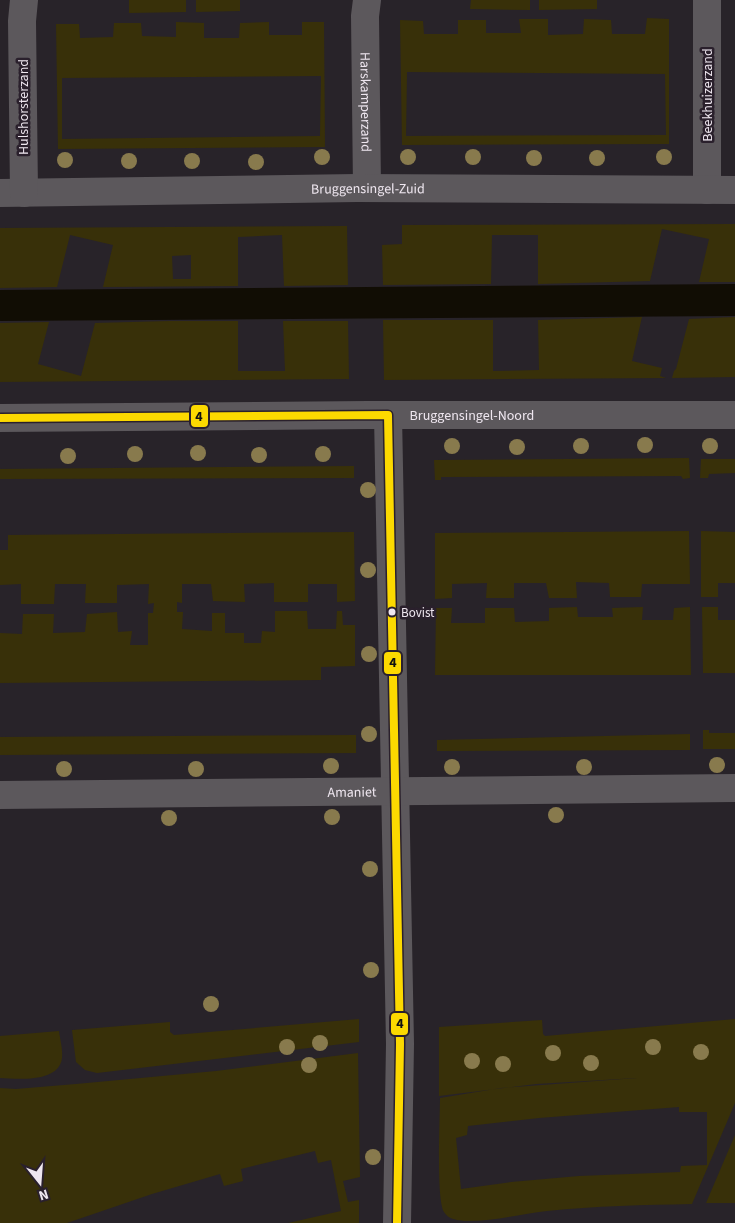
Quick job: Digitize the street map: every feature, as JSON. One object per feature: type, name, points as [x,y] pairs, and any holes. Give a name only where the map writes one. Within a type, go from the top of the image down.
[{"type":"street","name":"Beekhuizerzand","points":[[707,0],[707,190]]},
{"type":"street","name":"Harskamperzand","points":[[364,5],[367,188]]},
{"type":"street","name":"Hulshorsterzand","points":[[12,193],[22,7]]},
{"type":"street","name":"Bruggensingel-Zuid","points":[[12,193],[367,188],[735,190]]},
{"type":"street","name":"Bruggensingel-Noord","points":[[0,418],[735,415]]},
{"type":"street","points":[[388,416],[400,1044],[397,1223]]},
{"type":"street","name":"Amaniet","points":[[0,795],[735,788]]},
{"type":"shaded area","points":[[129,0],[186,0],[186,12],[129,13]]},
{"type":"shaded area","points":[[196,0],[240,0],[240,11],[196,12]]},
{"type":"shaded area","points":[[471,0],[530,0],[530,10],[470,9]]},
{"type":"shaded area","points":[[539,0],[597,0],[597,9],[539,10]]},
{"type":"shaded area","points":[[647,18],[669,19],[669,144],[402,145],[400,20],[423,21],[424,34],[458,34],[458,20],[486,20],[486,33],[521,33],[519,19],[548,19],[548,35],[583,34],[584,19],[611,20],[612,34],[645,34]],"holes":[[[407,72],[665,74],[666,135],[406,136]]]},
{"type":"shaded area","points":[[176,22],[204,23],[204,38],[239,38],[240,23],[269,22],[269,35],[302,35],[302,22],[324,22],[325,147],[58,149],[56,24],[79,24],[80,38],[113,37],[114,23],[141,23],[142,36],[176,37]],"holes":[[[321,76],[320,136],[62,139],[62,78]]]},
{"type":"shaded area","points":[[735,224],[735,282],[699,282],[709,239],[662,229],[650,281],[538,284],[538,235],[492,235],[491,284],[383,285],[382,245],[402,244],[402,225]]},
{"type":"shaded area","points":[[347,226],[348,285],[284,286],[282,235],[238,237],[238,286],[103,287],[113,245],[70,235],[57,287],[0,288],[0,228]],"holes":[[[191,255],[191,279],[173,279],[172,256]]]},
{"type":"shaded area","points":[[735,284],[735,316],[0,321],[0,290]]},
{"type":"shaded area","points":[[642,317],[632,361],[662,368],[660,376],[666,378],[384,380],[383,320],[493,320],[493,371],[539,370],[538,320]]},
{"type":"shaded area","points":[[735,317],[735,377],[672,378],[689,319]]},
{"type":"shaded area","points":[[238,321],[238,371],[285,371],[283,321],[348,321],[349,379],[0,382],[0,323],[49,322],[38,364],[81,376],[95,323]]},
{"type":"shaded area","points":[[689,458],[690,478],[683,479],[681,476],[441,477],[441,480],[435,480],[434,460]]},
{"type":"shaded area","points":[[701,459],[735,459],[735,473],[709,474],[708,478],[700,478]]},
{"type":"shaded area","points":[[354,466],[354,478],[0,479],[0,469]]},
{"type":"shaded area","points":[[689,531],[690,584],[642,584],[641,597],[610,597],[609,583],[576,582],[577,598],[549,598],[546,583],[514,583],[514,598],[486,598],[487,583],[452,584],[452,598],[435,599],[435,533]]},
{"type":"shaded area","points":[[701,531],[735,532],[735,583],[718,583],[718,597],[701,597]]},
{"type":"shaded area","points":[[354,532],[355,601],[337,602],[337,584],[308,584],[308,602],[274,602],[274,583],[244,584],[245,602],[213,601],[211,584],[182,584],[182,603],[177,602],[177,612],[183,612],[182,629],[212,631],[212,613],[225,613],[225,633],[244,633],[244,643],[261,643],[262,631],[275,632],[275,611],[307,611],[308,629],[336,629],[337,611],[342,611],[343,625],[355,625],[355,666],[321,667],[321,680],[0,683],[0,633],[22,634],[23,614],[54,614],[53,633],[85,632],[87,614],[117,612],[118,632],[132,631],[130,645],[148,645],[148,613],[153,613],[154,603],[148,604],[149,584],[117,585],[117,603],[85,603],[86,584],[55,584],[54,604],[21,604],[21,584],[0,585],[0,550],[8,550],[8,535]]},
{"type":"shaded area","points":[[577,607],[578,617],[613,617],[612,608],[643,607],[642,620],[673,620],[674,608],[690,607],[691,675],[435,675],[436,608],[452,608],[451,623],[485,623],[485,608],[514,608],[515,622],[549,621],[549,608]]},
{"type":"shaded area","points":[[702,607],[718,607],[718,620],[735,620],[735,673],[703,673]]},
{"type":"shaded area","points":[[703,730],[709,730],[709,733],[735,733],[735,749],[703,749]]},
{"type":"shaded area","points":[[690,734],[690,750],[437,751],[437,740]]},
{"type":"shaded area","points":[[356,735],[356,753],[0,755],[0,737]]},
{"type":"shaded area","points":[[359,1019],[359,1042],[97,1073],[85,1070],[76,1062],[72,1030],[170,1022],[170,1032],[174,1035]]},
{"type":"shaded area","points":[[735,1019],[735,1103],[692,1204],[565,1209],[474,1221],[452,1219],[444,1212],[440,1192],[440,1098],[493,1089],[439,1096],[439,1027],[542,1020],[543,1034],[545,1036]],"holes":[[[637,1078],[508,1088],[536,1084]],[[679,1107],[679,1112],[707,1112],[707,1165],[681,1166],[680,1172],[579,1176],[461,1189],[456,1138],[467,1135],[468,1126],[539,1118]]]},
{"type":"shaded area","points":[[59,1031],[62,1058],[54,1072],[37,1078],[0,1078],[0,1036]]},
{"type":"shaded area","points":[[358,1053],[360,1177],[343,1181],[348,1202],[359,1200],[359,1223],[288,1223],[341,1211],[331,1160],[318,1163],[315,1151],[241,1169],[243,1181],[224,1186],[220,1174],[152,1194],[67,1223],[0,1223],[0,1088],[16,1089],[216,1071]]},
{"type":"shaded area","points":[[735,1135],[735,1203],[706,1203]]},
{"type":"transit line","name":"4","points":[[0,418],[388,415],[400,1044],[397,1223]]},
{"type":"place","name":"Bovist","points":[[392,612]]}]
